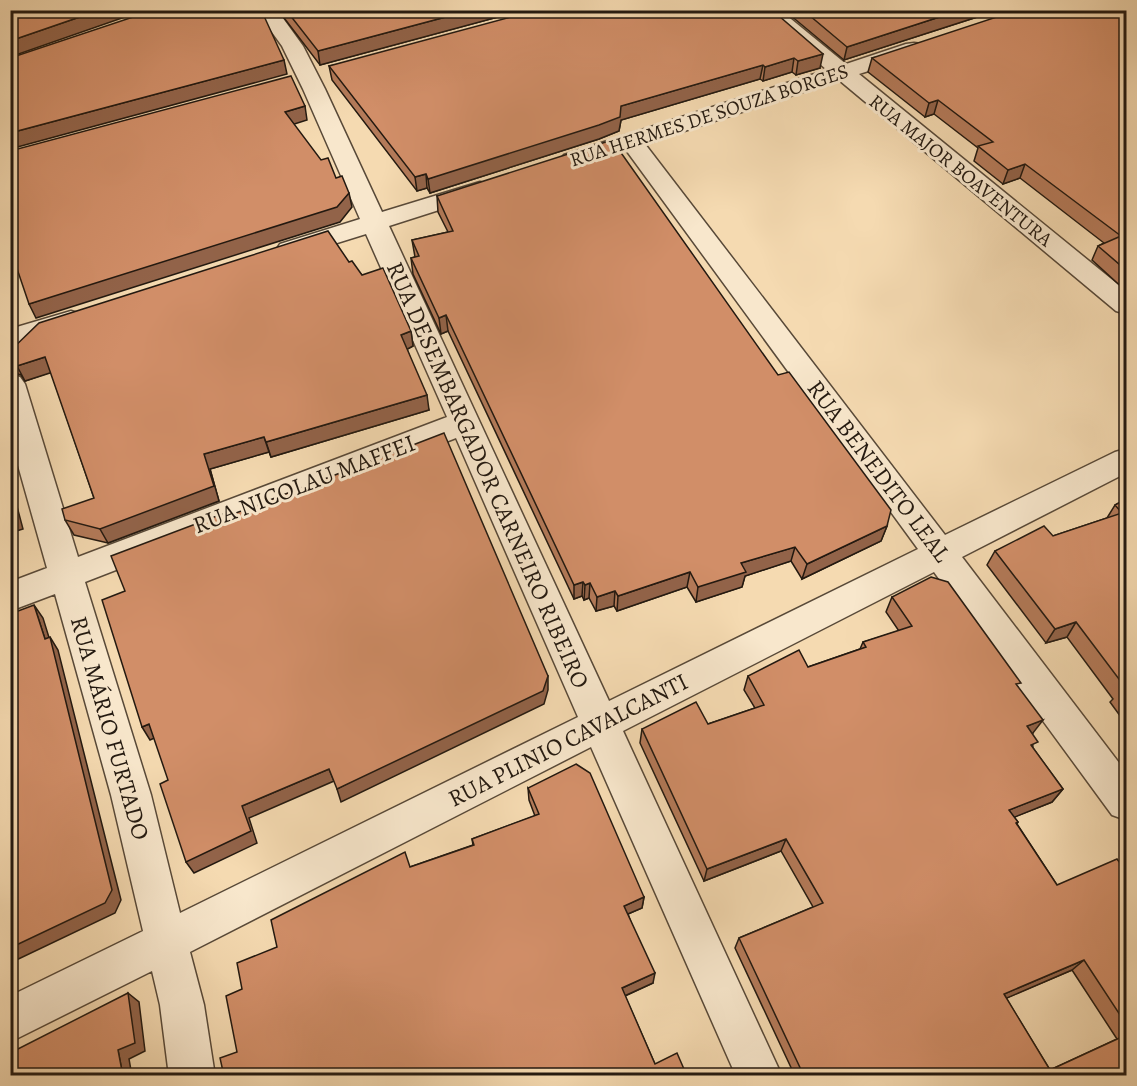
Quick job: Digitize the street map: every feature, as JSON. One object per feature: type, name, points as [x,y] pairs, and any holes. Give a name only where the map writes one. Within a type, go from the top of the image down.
[{"type":"street","name":"RUA DESEMBARGADOR CARNEIRO RIBEIRO","points":[[266,10],[292,46],[309,78],[759,1076]]},
{"type":"street","name":"RUA MAJOR BOAVENTURA","points":[[768,10],[1126,305]]},
{"type":"street","name":"RUA HERMES DE SOUZA BORGES","points":[[553,166],[931,43]]},
{"type":"street","name":"RUA BENEDITO LEAL","points":[[631,141],[1126,802]]},
{"type":"street","points":[[265,258],[497,184]]},
{"type":"street","points":[[10,339],[88,314]]},
{"type":"street","name":"RUA MÁRIO FURTADO","points":[[10,384],[131,795],[182,1005],[192,1076]]},
{"type":"street","name":"RUA NICOLAU MAFFEI","points":[[10,597],[463,423]]},
{"type":"street","name":"RUA PLINIO CAVALCANTI","points":[[10,1020],[1126,460]]},
{"type":"building","points":[[10,10],[100,10],[10,41]]},
{"type":"building","points":[[154,10],[260,10],[284,60],[10,133],[10,58]]},
{"type":"building","points":[[286,10],[472,10],[318,51]]},
{"type":"building","points":[[537,10],[772,10],[823,54],[798,61],[794,58],[765,67],[763,65],[621,106],[620,117],[599,125],[428,179],[426,174],[415,177],[329,66]]},
{"type":"building","points":[[803,10],[961,10],[847,47]]},
{"type":"building","points":[[1018,10],[1126,10],[1126,270],[1098,246],[1121,236],[1025,164],[1008,170],[978,146],[993,142],[938,100],[929,103],[872,58]]},
{"type":"building","points":[[291,76],[305,106],[285,112],[321,160],[328,158],[336,178],[342,176],[349,193],[337,207],[29,304],[10,248],[10,151]]},
{"type":"building","points":[[612,140],[778,375],[789,372],[891,510],[887,526],[807,564],[795,547],[741,563],[746,572],[698,587],[690,572],[618,596],[615,591],[597,597],[590,583],[585,585],[583,582],[574,585],[446,315],[439,318],[411,258],[419,256],[412,240],[453,231],[437,196]]},
{"type":"building","points":[[328,231],[349,262],[352,261],[362,275],[383,268],[411,331],[401,335],[427,395],[266,442],[264,437],[204,454],[214,486],[100,529],[65,520],[62,509],[94,498],[45,357],[17,366],[10,359],[10,351],[39,323]]},
{"type":"building","points":[[444,433],[548,676],[543,691],[337,789],[329,769],[242,806],[251,831],[186,862],[160,784],[168,780],[149,724],[142,727],[102,600],[125,591],[111,556],[222,514],[223,518]]},
{"type":"building","points":[[1126,499],[1126,696],[1121,688],[1125,687],[1076,622],[1055,629],[995,551],[1044,526],[1053,536],[1122,513],[1115,505]]},
{"type":"building","points":[[10,501],[14,515],[10,516]]},
{"type":"building","points":[[931,577],[948,582],[1021,683],[1016,684],[1043,720],[1027,726],[1038,742],[1031,745],[1063,789],[1009,810],[1057,885],[1117,859],[1126,871],[1126,1024],[1084,960],[1004,994],[1050,1070],[1126,1035],[1126,1076],[804,1076],[739,938],[823,903],[786,839],[707,869],[642,729],[696,702],[708,724],[764,705],[748,676],[799,650],[808,667],[866,647],[863,642],[912,626],[892,597]]},
{"type":"building","points":[[34,605],[45,639],[50,637],[112,890],[105,903],[10,948],[10,614]]},
{"type":"building","points":[[576,764],[590,773],[644,897],[624,906],[655,973],[622,988],[655,1064],[677,1053],[687,1076],[224,1076],[220,1058],[237,1052],[226,996],[242,989],[237,963],[277,947],[271,920],[405,852],[410,867],[474,845],[472,839],[539,814],[528,788]]},
{"type":"building","points":[[128,993],[135,1043],[118,1050],[123,1076],[10,1076],[10,1053]]}]
